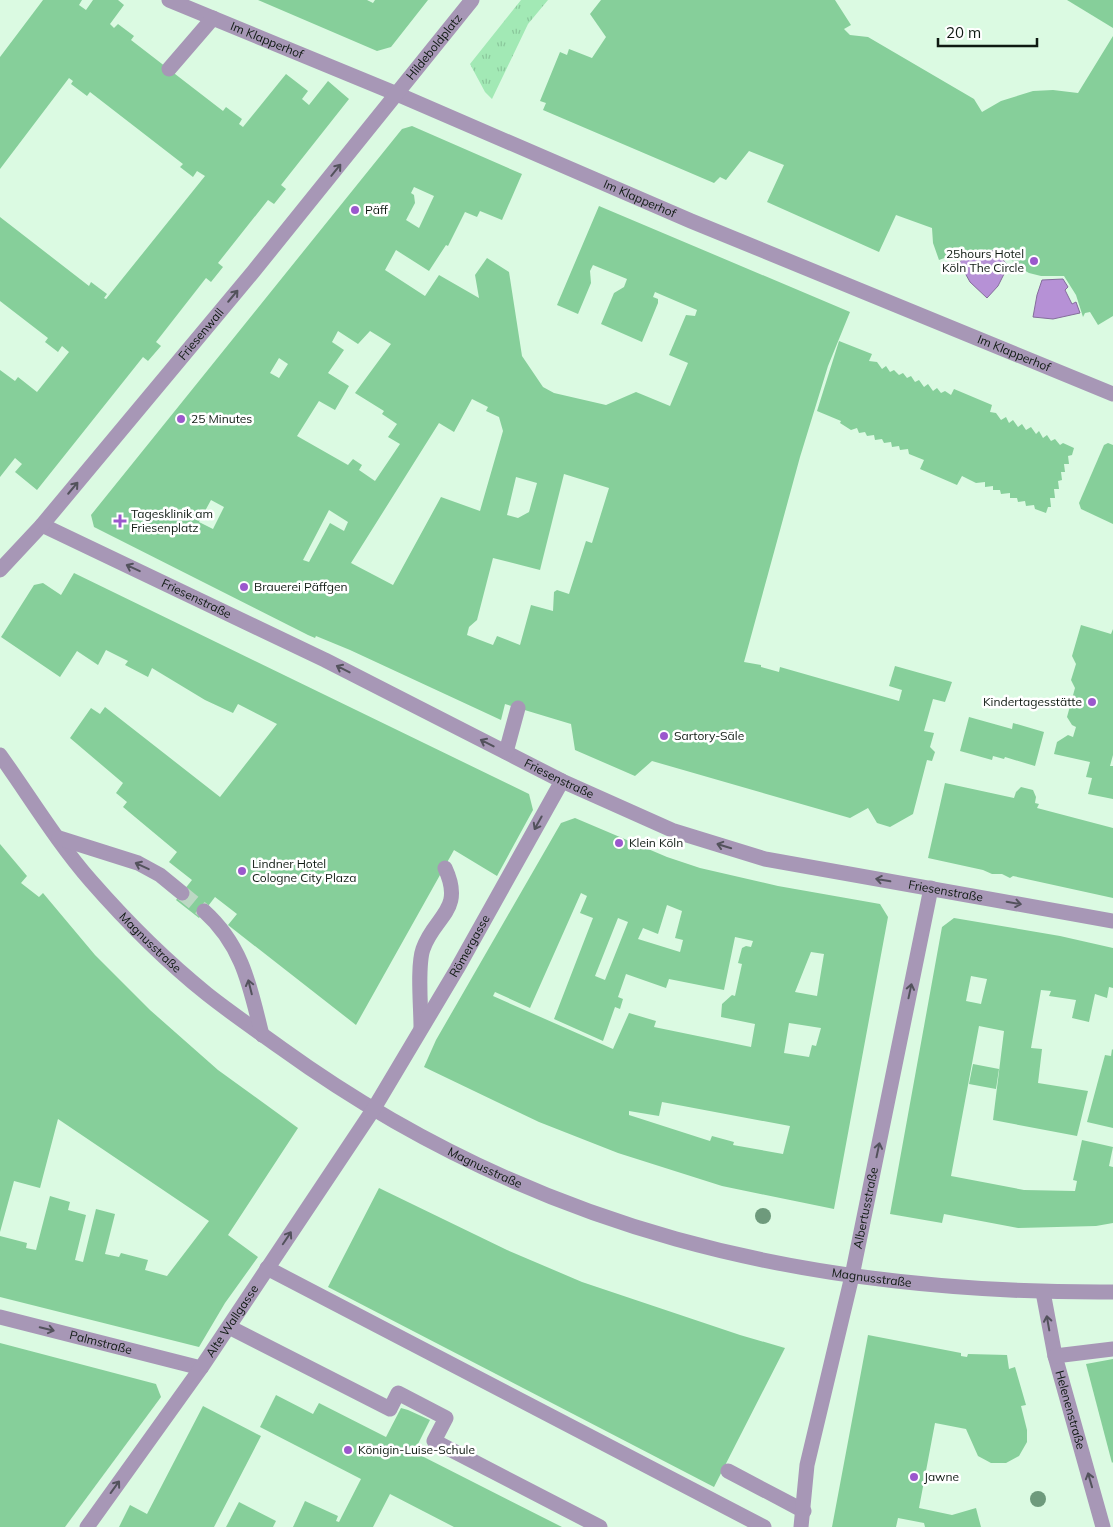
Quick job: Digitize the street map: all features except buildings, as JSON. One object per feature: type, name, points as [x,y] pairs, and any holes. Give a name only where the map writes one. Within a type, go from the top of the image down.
[{"type":"street","name":"Im Klapperhof","points":[[169,0],[397,94],[691,221],[1113,394]]},
{"type":"street","name":"Hildeboldplatz","points":[[397,94],[472,0]]},
{"type":"street","points":[[169,69],[213,18]]},
{"type":"street","name":"Friesenwall","points":[[0,570],[42,526],[397,94]]},
{"type":"street","name":"Friesenstraße","points":[[42,526],[325,660],[562,781],[674,831],[765,859],[1113,922]]},
{"type":"street","points":[[506,752],[518,708]]},
{"type":"street","name":"Magnusstraße","points":[[0,755],[91,880],[169,960],[206,994],[323,1078],[373,1110],[445,1150],[498,1176],[556,1200],[634,1228],[711,1250],[852,1276],[912,1284],[1043,1292],[1113,1292]]},
{"type":"street","name":"Römergasse","points":[[373,1110],[457,969],[562,781]]},
{"type":"street","points":[[59,838],[138,863],[160,874],[182,893]]},
{"type":"street","points":[[421,1029],[421,956],[423,948],[441,921],[450,903],[451,885],[445,868]]},
{"type":"street","name":"Albertusstraße","points":[[801,1527],[808,1464],[852,1276],[931,888]]},
{"type":"street","points":[[204,912],[233,944],[246,970],[262,1034]]},
{"type":"street","name":"Alte Wallgasse","points":[[87,1527],[201,1368],[373,1110]]},
{"type":"street","points":[[267,1268],[764,1527]]},
{"type":"street","name":"Helenenstraße","points":[[1043,1292],[1055,1356],[1103,1527]]},
{"type":"street","name":"Palmstraße","points":[[0,1316],[201,1368]]},
{"type":"street","points":[[228,1327],[390,1409],[398,1393],[446,1418],[434,1441],[600,1527]]},
{"type":"street","points":[[1055,1356],[1113,1349]]},
{"type":"street","points":[[728,1471],[804,1511]]},
{"type":"green space","points":[[521,0],[548,0],[528,24],[492,99],[485,92],[470,64]]},
{"type":"shaded area","points":[[987,251],[996,251],[1008,266],[998,286],[987,298],[970,282],[959,262],[969,256],[971,259],[986,255]]},
{"type":"shaded area","points":[[1063,279],[1068,287],[1065,290],[1072,304],[1076,302],[1080,313],[1053,319],[1033,317],[1042,280]]},
{"type":"tunnel","points":[[182,893],[204,911]]},
{"type":"place","name":"Päff","points":[[355,210]]},
{"type":"place","name":"25hours Hotel Köln The Circle","points":[[1034,261]]},
{"type":"place","name":"25 Minutes","points":[[181,419]]},
{"type":"place","name":"Tagesklinik am Friesenplatz","points":[[120,521]]},
{"type":"place","name":"Brauerei Päffgen","points":[[244,587]]},
{"type":"place","name":"Kindertagesstätte","points":[[1092,702]]},
{"type":"place","name":"Sartory-Säle","points":[[664,736]]},
{"type":"place","name":"Klein Köln","points":[[619,843]]},
{"type":"place","name":"Lindner Hotel Cologne City Plaza","points":[[242,871]]},
{"type":"place","name":"Königin-Luise-Schule","points":[[348,1450]]},
{"type":"place","name":"Jawne","points":[[914,1477]]}]
